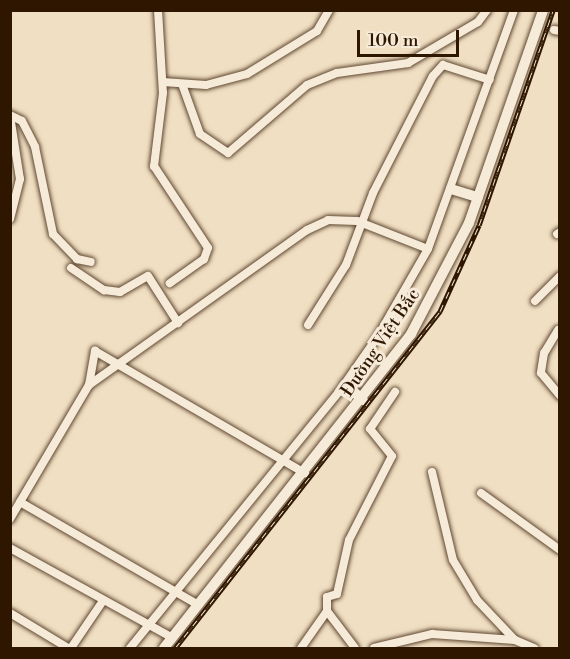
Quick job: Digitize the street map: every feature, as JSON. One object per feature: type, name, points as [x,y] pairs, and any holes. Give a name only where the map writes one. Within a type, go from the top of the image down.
[{"type":"main road","name":"Đường Việt Bắc","points":[[164,648],[363,400],[432,300],[478,197],[543,10]]},
{"type":"main road","points":[[451,189],[478,197]]},
{"type":"main road","points":[[345,384],[363,400]]},
{"type":"street","points":[[158,10],[163,82],[156,172],[208,248],[204,259],[170,283]]},
{"type":"street","points":[[163,82],[182,84],[231,80],[268,64],[317,32],[328,10]]},
{"type":"street","points":[[182,84],[200,134],[228,153],[307,85],[337,73],[408,63],[478,22],[487,10]]},
{"type":"street","points":[[130,648],[147,624],[345,384],[428,249],[514,11]]},
{"type":"street","points":[[308,325],[365,223],[373,194],[433,76],[443,65],[490,80]]},
{"type":"street","points":[[10,116],[20,179],[10,219]]},
{"type":"street","points":[[10,116],[22,121],[35,147],[53,234],[73,256],[91,262]]},
{"type":"street","points":[[89,385],[319,223],[365,223],[428,249]]},
{"type":"street","points":[[71,268],[104,290],[120,292],[148,276],[178,323]]},
{"type":"street","points":[[535,301],[560,276]]},
{"type":"street","points":[[558,330],[544,353],[541,373],[560,396]]},
{"type":"street","points":[[10,519],[89,385],[94,351],[305,473]]},
{"type":"street","points":[[301,648],[327,611],[327,597],[337,594],[351,537],[392,456],[370,429],[395,392]]},
{"type":"street","points":[[432,472],[453,560],[477,600],[510,643]]},
{"type":"street","points":[[481,493],[560,550]]},
{"type":"street","points":[[20,502],[197,604]]},
{"type":"street","points":[[10,548],[173,638]]},
{"type":"street","points":[[10,614],[70,648],[103,601]]},
{"type":"street","points":[[327,611],[355,648]]},
{"type":"street","points":[[374,648],[432,634],[534,648]]},
{"type":"railway","points":[[175,648],[440,311],[479,225],[553,10]]}]
